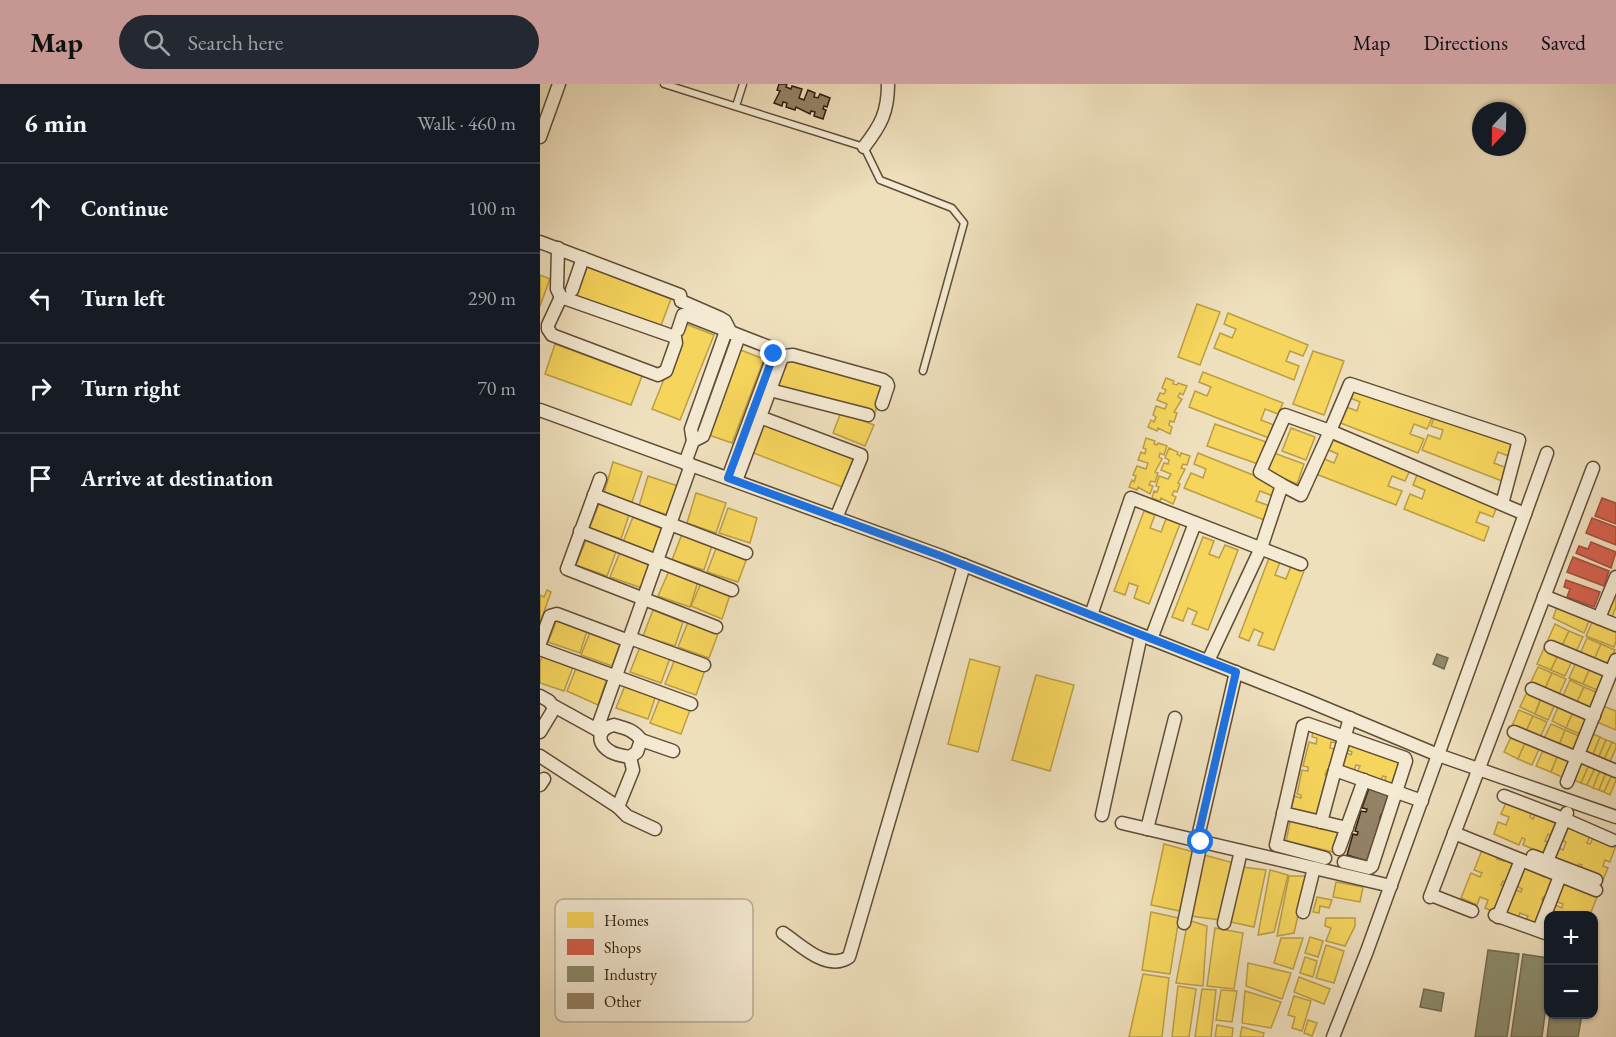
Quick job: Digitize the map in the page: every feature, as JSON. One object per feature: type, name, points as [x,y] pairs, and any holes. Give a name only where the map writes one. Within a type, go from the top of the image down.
[{"type":"street","points":[[540,137],[560,84]]},
{"type":"street","points":[[864,147],[880,127],[888,96],[888,84]]},
{"type":"street","points":[[540,242],[680,295],[681,302],[673,332],[676,343],[666,371],[658,375],[549,332],[548,325],[558,299],[561,297]]},
{"type":"street","points":[[558,248],[556,282],[561,297]]},
{"type":"street","points":[[573,290],[583,258]]},
{"type":"street","points":[[561,297],[673,332]]},
{"type":"street","points":[[599,730],[614,725],[637,734],[640,740],[637,752],[630,757],[612,753],[600,739],[599,730],[671,524],[693,441],[703,434],[732,333],[725,321],[681,302]]},
{"type":"street","points":[[673,332],[685,315],[773,348],[775,351],[732,480]]},
{"type":"street","points":[[732,480],[784,356],[794,356],[888,383],[882,404]]},
{"type":"street","points":[[1502,504],[1519,440],[1350,384],[1330,431],[1301,495],[1260,472],[1285,415],[1330,431],[1525,514]]},
{"type":"street","points":[[770,390],[868,415]]},
{"type":"street","points":[[540,410],[964,565],[1236,672],[1438,755],[1616,817]]},
{"type":"street","points":[[760,417],[861,455],[836,518]]},
{"type":"street","points":[[1333,1037],[1422,801],[1546,453]]},
{"type":"street","points":[[1472,911],[1430,896],[1593,468]]},
{"type":"street","points":[[600,479],[567,569],[716,627]]},
{"type":"street","points":[[1208,661],[1261,548],[1282,485]]},
{"type":"street","points":[[594,495],[746,553]]},
{"type":"street","points":[[1091,615],[1131,498],[1301,564]]},
{"type":"street","points":[[1102,815],[1146,637],[1195,522]]},
{"type":"street","points":[[580,531],[732,590]]},
{"type":"street","points":[[783,933],[819,958],[833,962],[843,961],[849,957],[964,565]]},
{"type":"street","points":[[1599,618],[1616,577]]},
{"type":"street","points":[[1544,596],[1616,625]]},
{"type":"street","points":[[540,643],[550,616],[556,614],[704,665]]},
{"type":"street","points":[[1551,647],[1611,672]]},
{"type":"street","points":[[540,649],[691,704]]},
{"type":"street","points":[[1567,782],[1616,660]]},
{"type":"street","points":[[1184,923],[1199,841],[1236,672]]},
{"type":"street","points":[[1532,689],[1594,716]]},
{"type":"street","points":[[540,696],[555,707],[599,730]]},
{"type":"street","points":[[540,732],[555,707]]},
{"type":"street","points":[[1147,829],[1175,718]]},
{"type":"street","points":[[1321,822],[1350,718]]},
{"type":"street","points":[[1325,858],[1276,845],[1303,726],[1308,724],[1405,758],[1406,761],[1372,866],[1369,868],[1344,862]]},
{"type":"street","points":[[1514,732],[1616,771]]},
{"type":"street","points":[[640,740],[673,751]]},
{"type":"street","points":[[540,756],[618,807],[627,816],[655,829]]},
{"type":"street","points":[[618,807],[633,770],[630,757]]},
{"type":"street","points":[[1335,770],[1422,801]]},
{"type":"street","points":[[1339,849],[1364,780]]},
{"type":"street","points":[[1504,796],[1612,840]]},
{"type":"street","points":[[1547,861],[1572,801]]},
{"type":"street","points":[[1283,813],[1347,828]]},
{"type":"street","points":[[1122,823],[1390,886]]},
{"type":"street","points":[[1455,830],[1547,861],[1596,885],[1560,876],[1455,830]]},
{"type":"street","points":[[1224,923],[1241,851]]},
{"type":"street","points":[[1521,860],[1497,916],[1544,932]]},
{"type":"street","points":[[1303,912],[1314,868]]},
{"type":"street","points":[[1550,911],[1560,876]]},
{"type":"lane","points":[[664,84],[864,147],[880,180],[952,208],[964,223],[923,371]]},
{"type":"lane","points":[[736,106],[743,84]]},
{"type":"building: Homes","points":[[586,266],[671,299],[660,328],[575,295]]},
{"type":"building: Homes","points":[[540,275],[550,279],[540,306]]},
{"type":"building: Homes","points":[[1197,304],[1220,312],[1200,365],[1178,357]]},
{"type":"building: Homes","points":[[1228,313],[1308,345],[1303,356],[1290,351],[1286,361],[1299,366],[1294,380],[1214,348],[1220,333],[1232,338],[1236,329],[1224,324]]},
{"type":"building: Homes","points":[[686,324],[714,335],[680,420],[652,409]]},
{"type":"building: Homes","points":[[555,344],[642,376],[631,405],[545,374]]},
{"type":"building: Homes","points":[[738,349],[764,359],[732,443],[706,434]]},
{"type":"building: Homes","points":[[1313,351],[1344,361],[1324,415],[1293,404]]},
{"type":"building: Homes","points":[[785,360],[882,384],[875,413],[778,388]]},
{"type":"building: Homes","points":[[1203,372],[1283,403],[1278,414],[1265,409],[1261,420],[1274,425],[1269,438],[1189,407],[1195,391],[1207,396],[1211,387],[1199,382]]},
{"type":"building: Homes","points":[[1166,378],[1174,381],[1173,384],[1187,386],[1183,395],[1180,393],[1178,397],[1182,399],[1174,412],[1177,413],[1174,422],[1170,421],[1169,425],[1172,427],[1170,434],[1158,428],[1157,431],[1148,427],[1151,420],[1154,422],[1156,417],[1153,415],[1156,406],[1165,409],[1167,404],[1157,400],[1160,393],[1164,394],[1166,390],[1162,388]]},
{"type":"building: Homes","points":[[1352,387],[1432,418],[1427,429],[1414,424],[1410,434],[1424,439],[1418,453],[1338,422],[1344,406],[1357,411],[1360,402],[1348,397]]},
{"type":"building: Homes","points":[[841,412],[874,425],[865,446],[833,433]]},
{"type":"building: Homes","points":[[1435,415],[1515,446],[1511,457],[1498,452],[1494,463],[1507,468],[1502,481],[1422,450],[1428,435],[1440,439],[1443,430],[1431,426]]},
{"type":"building: Homes","points":[[762,423],[856,458],[845,488],[751,452]]},
{"type":"building: Homes","points":[[1215,424],[1266,442],[1258,464],[1207,446]]},
{"type":"building: Homes","points":[[1291,428],[1315,437],[1306,460],[1282,451]]},
{"type":"building: Homes","points":[[1146,438],[1155,441],[1154,444],[1167,446],[1164,455],[1160,453],[1159,457],[1162,459],[1155,472],[1158,473],[1155,482],[1151,481],[1149,485],[1153,486],[1150,494],[1138,487],[1137,490],[1129,487],[1132,480],[1134,482],[1136,476],[1133,475],[1137,466],[1146,469],[1148,463],[1138,460],[1141,452],[1145,454],[1146,449],[1143,448]]},
{"type":"building: Homes","points":[[1330,439],[1410,470],[1405,481],[1392,476],[1388,486],[1402,491],[1396,505],[1316,474],[1322,458],[1334,463],[1338,454],[1326,449]]},
{"type":"building: Homes","points":[[1169,448],[1178,452],[1180,456],[1181,453],[1190,456],[1187,465],[1183,464],[1181,468],[1185,469],[1178,483],[1180,484],[1177,492],[1174,491],[1172,495],[1176,497],[1173,504],[1161,498],[1160,501],[1152,498],[1154,491],[1157,492],[1159,487],[1156,486],[1159,476],[1168,479],[1171,474],[1161,470],[1164,463],[1168,464],[1169,460],[1165,458]]},
{"type":"building: Homes","points":[[1198,453],[1278,485],[1273,496],[1260,491],[1256,501],[1270,506],[1264,520],[1184,488],[1191,473],[1203,478],[1206,469],[1194,464]]},
{"type":"building: Homes","points":[[1274,453],[1304,464],[1297,484],[1267,472]]},
{"type":"building: Homes","points":[[613,462],[642,472],[632,502],[604,493]]},
{"type":"building: Homes","points":[[1417,475],[1497,506],[1493,517],[1480,512],[1476,522],[1489,527],[1484,541],[1404,509],[1410,494],[1422,499],[1425,490],[1413,485]]},
{"type":"building: Homes","points":[[648,476],[678,486],[668,515],[639,506]]},
{"type":"building: Homes","points":[[696,493],[726,503],[716,533],[687,523]]},
{"type":"building: Homes","points":[[599,504],[629,515],[621,539],[589,529]]},
{"type":"building: Homes","points":[[728,508],[757,518],[750,543],[719,533]]},
{"type":"building: Homes","points":[[1144,511],[1155,515],[1150,528],[1161,532],[1166,519],[1180,524],[1149,604],[1134,598],[1138,586],[1129,583],[1125,595],[1114,591]]},
{"type":"building: Homes","points":[[633,517],[663,529],[655,553],[623,542]]},
{"type":"building: Homes","points":[[682,534],[712,546],[704,570],[672,560]]},
{"type":"building: Homes","points":[[1203,537],[1214,541],[1209,554],[1219,558],[1225,545],[1238,550],[1208,630],[1192,624],[1197,612],[1188,608],[1183,621],[1172,617]]},
{"type":"building: Homes","points":[[586,540],[616,552],[607,576],[576,565]]},
{"type":"building: Homes","points":[[717,546],[747,558],[738,582],[707,572]]},
{"type":"building: Homes","points":[[620,552],[650,564],[642,588],[610,577]]},
{"type":"building: Homes","points":[[1269,558],[1280,562],[1275,575],[1286,579],[1291,566],[1304,571],[1274,650],[1258,645],[1263,633],[1254,629],[1249,641],[1239,637]]},
{"type":"building: Homes","points":[[669,571],[698,582],[690,607],[658,596]]},
{"type":"building: Homes","points":[[702,581],[731,592],[722,619],[691,606]]},
{"type":"building: Homes","points":[[547,590],[551,592],[540,623],[540,595],[544,597]]},
{"type":"building: Homes","points":[[1613,594],[1616,595],[1616,607],[1612,617],[1605,614]]},
{"type":"building: Homes","points":[[1558,604],[1589,621],[1584,633],[1553,618]]},
{"type":"building: Homes","points":[[653,610],[683,622],[675,646],[643,636]]},
{"type":"building: Homes","points":[[558,617],[588,628],[580,653],[548,642]]},
{"type":"building: Homes","points":[[1593,620],[1616,629],[1614,647],[1586,636]]},
{"type":"building: Homes","points":[[688,622],[718,634],[709,658],[678,647]]},
{"type":"building: Homes","points":[[1555,624],[1569,631],[1561,648],[1547,642]]},
{"type":"building: Homes","points":[[591,630],[621,642],[612,666],[581,655]]},
{"type":"building: Homes","points":[[1569,631],[1583,637],[1575,654],[1561,648]]},
{"type":"building: Homes","points":[[1587,638],[1601,644],[1593,662],[1579,656]]},
{"type":"building: Homes","points":[[1601,644],[1615,650],[1607,668],[1593,662]]},
{"type":"building: Homes","points":[[1545,646],[1559,653],[1551,670],[1537,664]]},
{"type":"building: Homes","points":[[640,647],[670,658],[661,683],[630,672]]},
{"type":"building: Homes","points":[[1559,653],[1573,659],[1565,676],[1551,670]]},
{"type":"building: Homes","points":[[543,655],[573,667],[564,691],[540,683],[540,662]]},
{"type":"building: Homes","points":[[675,659],[705,670],[696,695],[665,684]]},
{"type":"building: Homes","points":[[970,659],[1000,667],[978,752],[948,744]]},
{"type":"building: Homes","points":[[1577,660],[1591,666],[1583,684],[1569,678]]},
{"type":"building: Homes","points":[[577,666],[607,678],[598,705],[567,691]]},
{"type":"building: Homes","points":[[1591,666],[1605,672],[1597,690],[1583,684]]},
{"type":"building: Homes","points":[[1538,667],[1552,673],[1544,691],[1530,684]]},
{"type":"building: Homes","points":[[1552,673],[1566,679],[1558,697],[1544,691]]},
{"type":"building: Homes","points":[[1036,675],[1074,685],[1050,771],[1012,760]]},
{"type":"building: Homes","points":[[1570,680],[1584,687],[1576,704],[1562,698]]},
{"type":"building: Homes","points":[[626,683],[656,695],[648,719],[616,708]]},
{"type":"building: Homes","points":[[1584,687],[1598,693],[1590,710],[1576,704]]},
{"type":"building: Homes","points":[[1528,690],[1542,696],[1535,714],[1520,707]]},
{"type":"building: Homes","points":[[1542,696],[1556,702],[1548,720],[1535,714]]},
{"type":"building: Homes","points":[[660,698],[690,710],[681,734],[650,723]]},
{"type":"building: Homes","points":[[1560,703],[1574,710],[1566,728],[1552,721]]},
{"type":"building: Homes","points":[[1603,706],[1616,711],[1616,730],[1597,722]]},
{"type":"building: Homes","points":[[1519,710],[1533,716],[1525,734],[1511,728]]},
{"type":"building: Homes","points":[[1574,710],[1588,716],[1580,734],[1566,728]]},
{"type":"building: Homes","points":[[1533,716],[1547,722],[1539,740],[1525,734]]},
{"type":"building: Homes","points":[[1551,724],[1565,730],[1558,748],[1543,741]]},
{"type":"building: Homes","points":[[1313,730],[1339,736],[1337,743],[1331,742],[1330,748],[1336,749],[1330,771],[1327,770],[1325,775],[1331,777],[1321,817],[1291,810],[1294,796],[1301,798],[1301,795],[1297,794],[1302,770],[1308,771],[1308,767],[1303,766],[1309,742],[1316,744],[1317,738],[1312,737]]},
{"type":"building: Homes","points":[[1565,730],[1579,736],[1571,754],[1558,748]]},
{"type":"building: Homes","points":[[1593,734],[1600,737],[1592,757],[1585,754]]},
{"type":"building: Homes","points":[[1512,735],[1526,741],[1518,759],[1504,752]]},
{"type":"building: Homes","points":[[1600,737],[1606,740],[1598,759],[1592,757]]},
{"type":"building: Homes","points":[[1606,740],[1612,742],[1603,762],[1598,759]]},
{"type":"building: Homes","points":[[1351,741],[1390,754],[1388,759],[1392,760],[1394,756],[1403,759],[1394,786],[1384,783],[1386,777],[1383,776],[1381,780],[1357,772],[1360,766],[1356,765],[1354,771],[1342,767],[1347,753],[1351,755],[1352,752],[1348,750]]},
{"type":"building: Homes","points":[[1526,741],[1540,747],[1532,765],[1518,759]]},
{"type":"building: Homes","points":[[1612,742],[1616,744],[1616,748],[1609,764],[1603,762]]},
{"type":"building: Homes","points":[[1544,748],[1558,755],[1551,772],[1536,766]]},
{"type":"building: Homes","points":[[1558,755],[1572,760],[1564,778],[1551,772]]},
{"type":"building: Homes","points":[[1583,760],[1590,763],[1581,783],[1574,780]]},
{"type":"building: Homes","points":[[1590,763],[1596,766],[1587,785],[1581,783]]},
{"type":"building: Homes","points":[[1596,766],[1601,768],[1593,788],[1587,785]]},
{"type":"building: Homes","points":[[1601,768],[1607,770],[1599,790],[1593,788]]},
{"type":"building: Homes","points":[[1607,770],[1613,773],[1604,792],[1599,790]]},
{"type":"building: Homes","points":[[1613,773],[1616,774],[1616,780],[1610,795],[1604,792]]},
{"type":"building: Homes","points":[[1508,798],[1533,808],[1530,817],[1533,819],[1536,811],[1559,820],[1552,836],[1548,834],[1545,841],[1550,843],[1545,854],[1523,845],[1525,839],[1522,838],[1519,845],[1494,834],[1498,822],[1506,825],[1509,817],[1501,814]]},
{"type":"building: Homes","points":[[1291,818],[1338,830],[1333,852],[1286,841]]},
{"type":"building: Homes","points":[[1565,824],[1591,834],[1587,843],[1590,844],[1594,836],[1616,845],[1610,862],[1605,860],[1603,866],[1608,868],[1603,880],[1580,871],[1582,865],[1579,864],[1577,870],[1551,860],[1556,847],[1563,850],[1566,842],[1559,839]]},
{"type":"building: Homes","points":[[1164,844],[1194,852],[1180,911],[1151,905]]},
{"type":"building: Homes","points":[[1483,848],[1499,854],[1497,859],[1504,861],[1506,857],[1518,861],[1508,884],[1503,881],[1501,885],[1508,887],[1497,913],[1485,908],[1488,900],[1480,897],[1477,905],[1461,898],[1471,873],[1480,877],[1482,873],[1474,870]]},
{"type":"building: Homes","points":[[1204,855],[1234,863],[1220,920],[1191,916]]},
{"type":"building: Homes","points":[[1523,863],[1540,870],[1538,874],[1544,877],[1546,872],[1558,877],[1549,899],[1543,897],[1542,900],[1548,903],[1538,928],[1525,923],[1528,916],[1520,913],[1517,920],[1502,914],[1512,888],[1521,892],[1522,889],[1514,885]]},
{"type":"building: Homes","points":[[1242,867],[1266,870],[1254,927],[1231,922]]},
{"type":"building: Homes","points":[[1270,870],[1288,875],[1274,932],[1258,935]]},
{"type":"building: Homes","points":[[1289,876],[1307,876],[1294,933],[1277,936]]},
{"type":"building: Homes","points":[[1564,879],[1581,885],[1579,890],[1585,892],[1587,887],[1599,892],[1592,911],[1550,911],[1553,904],[1562,908],[1563,904],[1555,901]]},
{"type":"building: Homes","points":[[1336,882],[1363,887],[1360,902],[1333,897]]},
{"type":"building: Homes","points":[[1317,897],[1332,900],[1329,908],[1320,906],[1319,913],[1313,912]]},
{"type":"building: Homes","points":[[1151,912],[1179,918],[1170,974],[1142,970]]},
{"type":"building: Homes","points":[[1326,918],[1355,918],[1355,926],[1345,946],[1326,941],[1331,928],[1325,926]]},
{"type":"building: Homes","points":[[1188,920],[1207,926],[1203,986],[1176,983]]},
{"type":"building: Homes","points":[[1215,928],[1243,933],[1234,989],[1207,986]]},
{"type":"building: Homes","points":[[1310,937],[1323,941],[1318,957],[1305,953]]},
{"type":"building: Homes","points":[[1281,938],[1303,938],[1293,969],[1274,963]]},
{"type":"building: Homes","points":[[1326,945],[1344,951],[1334,983],[1316,978]]},
{"type":"building: Homes","points":[[1305,957],[1317,961],[1313,977],[1300,973]]},
{"type":"building: Homes","points":[[1248,963],[1291,973],[1282,999],[1246,986]]},
{"type":"building: Homes","points":[[1143,974],[1169,978],[1162,1037],[1129,1037]]},
{"type":"building: Homes","points":[[1299,977],[1330,989],[1324,1004],[1294,992]]},
{"type":"building: Homes","points":[[1178,986],[1196,989],[1189,1037],[1172,1037]]},
{"type":"building: Homes","points":[[1202,989],[1216,990],[1211,1037],[1195,1037]]},
{"type":"building: Homes","points":[[1221,990],[1237,991],[1232,1022],[1216,1020]]},
{"type":"building: Homes","points":[[1245,991],[1281,1002],[1271,1028],[1242,1023]]},
{"type":"building: Homes","points":[[1294,996],[1311,1001],[1302,1031],[1292,1028],[1295,1017],[1288,1015]]},
{"type":"building: Homes","points":[[1308,1020],[1317,1023],[1312,1036],[1304,1033]]},
{"type":"building: Homes","points":[[1217,1025],[1233,1028],[1232,1037],[1215,1037]]},
{"type":"building: Homes","points":[[1242,1027],[1264,1033],[1263,1037],[1240,1037]]},
{"type":"building: Shops","points":[[1602,498],[1616,503],[1616,524],[1595,516]]},
{"type":"building: Shops","points":[[1592,518],[1616,527],[1616,545],[1586,533]]},
{"type":"building: Shops","points":[[1591,542],[1616,552],[1611,568],[1576,553],[1579,546],[1588,549]]},
{"type":"building: Shops","points":[[1573,557],[1609,571],[1604,586],[1567,572]]},
{"type":"building: Shops","points":[[1566,580],[1600,592],[1594,607],[1567,597],[1570,589],[1564,587]]},
{"type":"building: Industry","points":[[1437,654],[1448,658],[1444,669],[1433,664]]},
{"type":"building: Industry","points":[[1488,950],[1519,954],[1507,1037],[1475,1037]]},
{"type":"building: Industry","points":[[1523,954],[1544,957],[1544,1019],[1542,1037],[1511,1037]]},
{"type":"building: Industry","points":[[1424,989],[1444,993],[1441,1011],[1420,1007]]},
{"type":"building: Industry","points":[[1549,1019],[1581,1019],[1578,1037],[1547,1037]]},
{"type":"building: Other","points":[[779,84],[787,84],[786,87],[791,89],[792,86],[802,89],[799,98],[804,100],[808,90],[815,93],[814,97],[818,98],[820,94],[830,98],[827,107],[824,106],[823,109],[826,110],[823,119],[814,116],[815,112],[811,111],[810,114],[796,107],[795,110],[786,107],[787,103],[783,102],[782,106],[774,103],[780,91],[777,90]]},
{"type":"building: Other","points":[[1370,785],[1394,793],[1387,817],[1381,815],[1380,818],[1384,819],[1370,862],[1347,855],[1353,834],[1357,835],[1358,832],[1355,831],[1361,811],[1366,812],[1367,809],[1362,808]]},
{"type":"route","points":[[774,354],[728,478],[941,556],[1236,672],[1197,841],[1201,842]]}]
